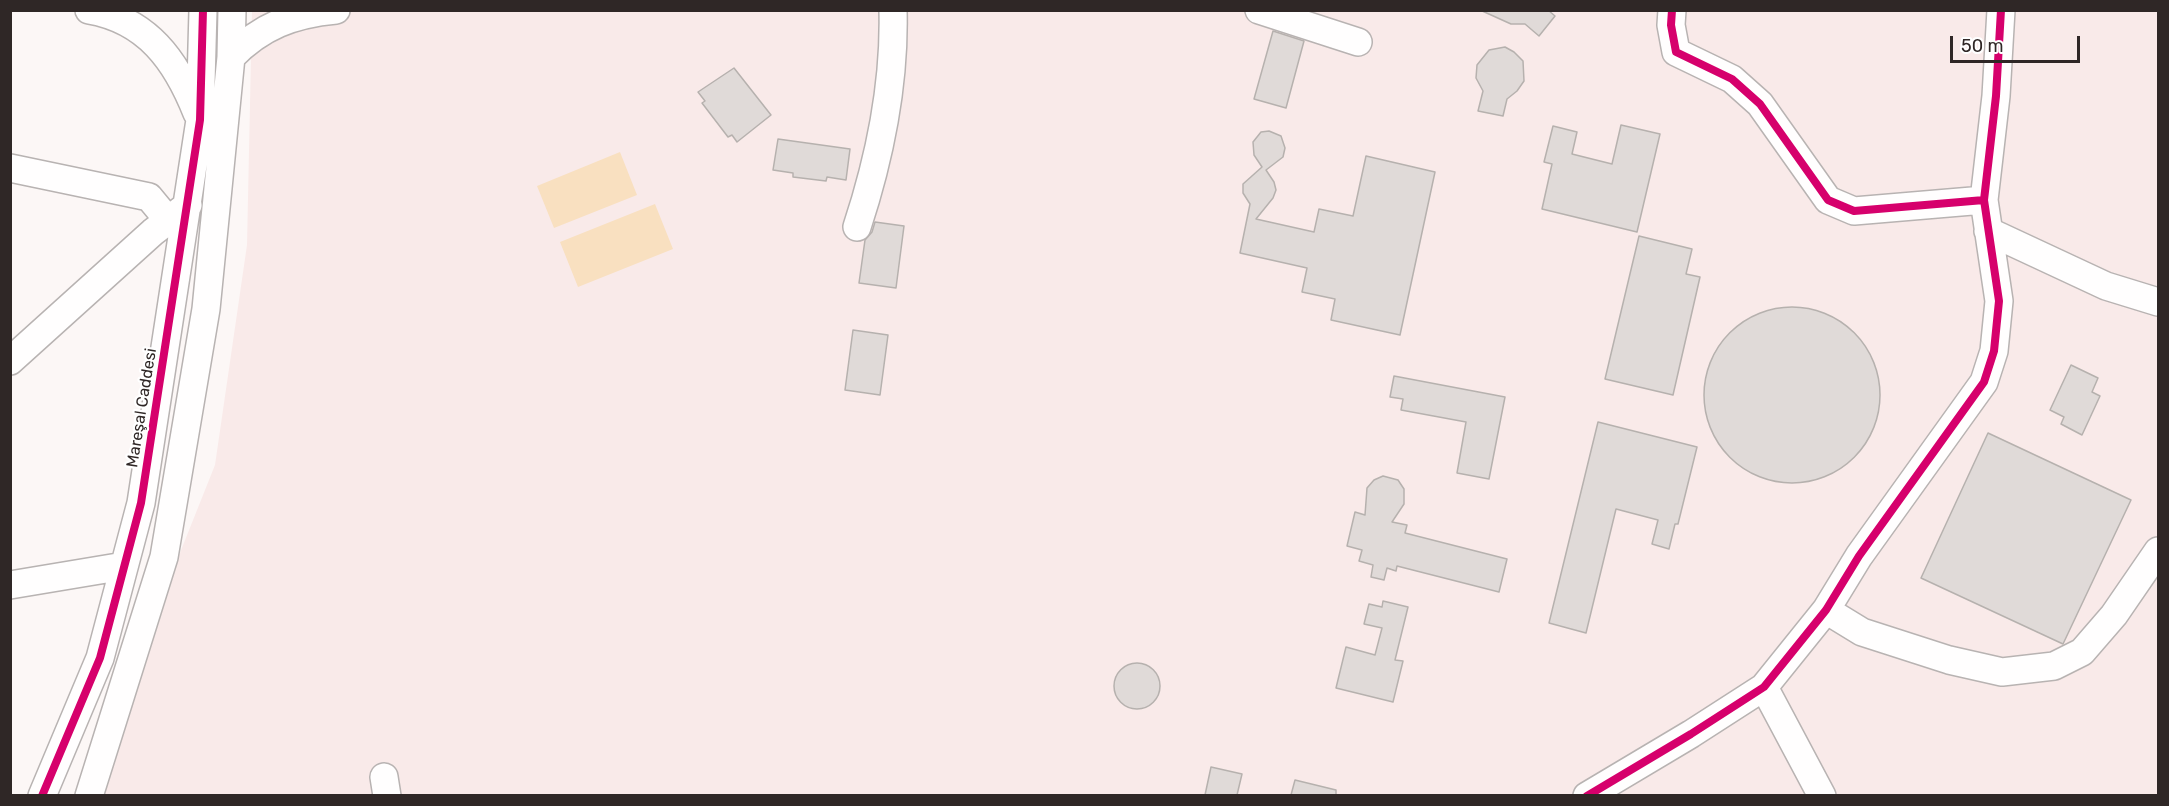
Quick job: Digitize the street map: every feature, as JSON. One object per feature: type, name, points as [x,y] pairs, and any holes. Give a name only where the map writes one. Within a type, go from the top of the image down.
[{"type":"street","points":[[89,10],[108,14],[146,34],[175,66],[200,120]]},
{"type":"street","name":"Mareşal Caddesi","points":[[42,795],[100,658],[141,503],[178,212],[200,120],[203,10]]},
{"type":"street","points":[[89,795],[164,557],[206,309],[231,57],[232,10]]},
{"type":"street","points":[[231,57],[252,37],[276,23],[293,17],[336,10]]},
{"type":"street","points":[[857,227],[875,172],[885,119],[894,40],[893,10]]},
{"type":"street","points":[[1260,10],[1358,42]]},
{"type":"street","points":[[1672,10],[1671,25],[1676,52],[1731,79],[1761,104],[1828,200],[1854,211],[1984,200]]},
{"type":"street","points":[[1587,795],[1691,734],[1764,687],[1827,609],[1859,556],[1984,382],[1994,351],[1998,301],[1984,200],[1996,96],[2001,10]]},
{"type":"street","points":[[10,168],[149,197],[178,212],[10,361]]},
{"type":"street","points":[[1988,231],[2106,286],[2158,302]]},
{"type":"street","points":[[1827,609],[1862,632],[1949,660],[2002,672],[2054,666],[2082,652],[2114,615],[2158,551]]},
{"type":"street","points":[[10,585],[124,566]]},
{"type":"street","points":[[1764,687],[1822,795]]},
{"type":"shaded area","points":[[252,11],[2158,11],[2158,795],[83,796],[215,465],[247,245]]},
{"type":"shaded area","points":[[620,152],[637,195],[554,228],[537,186]]},
{"type":"shaded area","points":[[655,204],[673,249],[578,287],[560,242]]},
{"type":"building","points":[[1480,10],[1548,10],[1555,16],[1539,36],[1525,24],[1511,24]]},
{"type":"building","points":[[1273,31],[1304,41],[1286,108],[1254,99]]},
{"type":"building","points":[[1505,47],[1523,61],[1524,81],[1507,99],[1503,116],[1478,111],[1483,91],[1476,78],[1477,65],[1489,50]]},
{"type":"building","points":[[734,68],[771,115],[737,142],[732,135],[728,137],[702,103],[705,101],[698,92]]},
{"type":"building","points":[[1621,125],[1660,134],[1637,232],[1542,209],[1552,164],[1544,162],[1553,126],[1577,132],[1572,154],[1612,164]]},
{"type":"building","points":[[1269,131],[1281,136],[1285,148],[1283,157],[1266,170],[1276,190],[1273,198],[1256,219],[1314,232],[1319,209],[1353,216],[1366,156],[1435,172],[1400,335],[1331,320],[1335,299],[1302,292],[1307,268],[1240,253],[1250,204],[1243,193],[1243,184],[1262,167],[1254,155],[1253,142],[1261,132]]},
{"type":"building","points":[[778,139],[850,149],[846,180],[827,177],[826,181],[793,177],[793,173],[773,170]]},
{"type":"building","points":[[875,222],[904,226],[896,288],[859,283],[865,240],[872,232]]},
{"type":"building","points":[[1639,236],[1692,249],[1686,274],[1700,277],[1673,395],[1605,379]]},
{"type":"building","points":[[1792,307],[1826,314],[1841,322],[1854,333],[1865,346],[1873,361],[1880,395],[1873,429],[1865,444],[1854,457],[1841,468],[1826,476],[1792,483],[1758,476],[1743,468],[1730,457],[1719,444],[1711,429],[1704,395],[1711,361],[1719,346],[1730,333],[1743,322],[1758,314]]},
{"type":"building","points":[[853,330],[888,335],[880,395],[845,390]]},
{"type":"building","points":[[2071,365],[2098,378],[2092,392],[2100,396],[2082,435],[2061,424],[2064,417],[2050,410]]},
{"type":"building","points":[[1394,376],[1505,397],[1489,479],[1457,473],[1466,422],[1401,410],[1403,399],[1390,397]]},
{"type":"building","points":[[1598,422],[1697,447],[1678,524],[1675,524],[1669,549],[1652,544],[1658,520],[1616,509],[1586,633],[1549,623]]},
{"type":"building","points":[[1988,433],[2131,500],[2063,644],[1921,578]]},
{"type":"building","points":[[1383,476],[1398,480],[1404,489],[1404,504],[1392,522],[1407,525],[1405,533],[1507,559],[1499,592],[1397,566],[1396,571],[1387,568],[1384,580],[1371,577],[1373,565],[1359,561],[1362,550],[1347,546],[1355,512],[1365,515],[1367,488],[1374,480]]},
{"type":"building","points":[[1383,601],[1408,607],[1395,660],[1403,661],[1393,702],[1336,688],[1346,647],[1375,655],[1382,628],[1364,624],[1369,604],[1382,607]]},
{"type":"building","points":[[1137,663],[1146,664],[1153,670],[1159,677],[1159,695],[1153,702],[1146,708],[1137,709],[1128,708],[1121,702],[1115,695],[1114,686],[1115,677],[1121,670],[1128,664]]},
{"type":"building","points":[[1211,767],[1242,774],[1237,795],[1205,795]]},
{"type":"building","points":[[1295,780],[1336,790],[1336,795],[1291,795]]},
{"type":"cycle path","points":[[42,796],[100,658],[141,503],[200,120],[203,10]]},
{"type":"cycle path","points":[[1672,10],[1671,25],[1676,52],[1732,79],[1760,104],[1828,200],[1854,211],[1984,200]]},
{"type":"cycle path","points":[[1587,796],[1764,687],[1826,610],[1859,556],[1984,382],[1994,351],[1999,301],[1984,200],[1996,96],[2001,10]]}]
